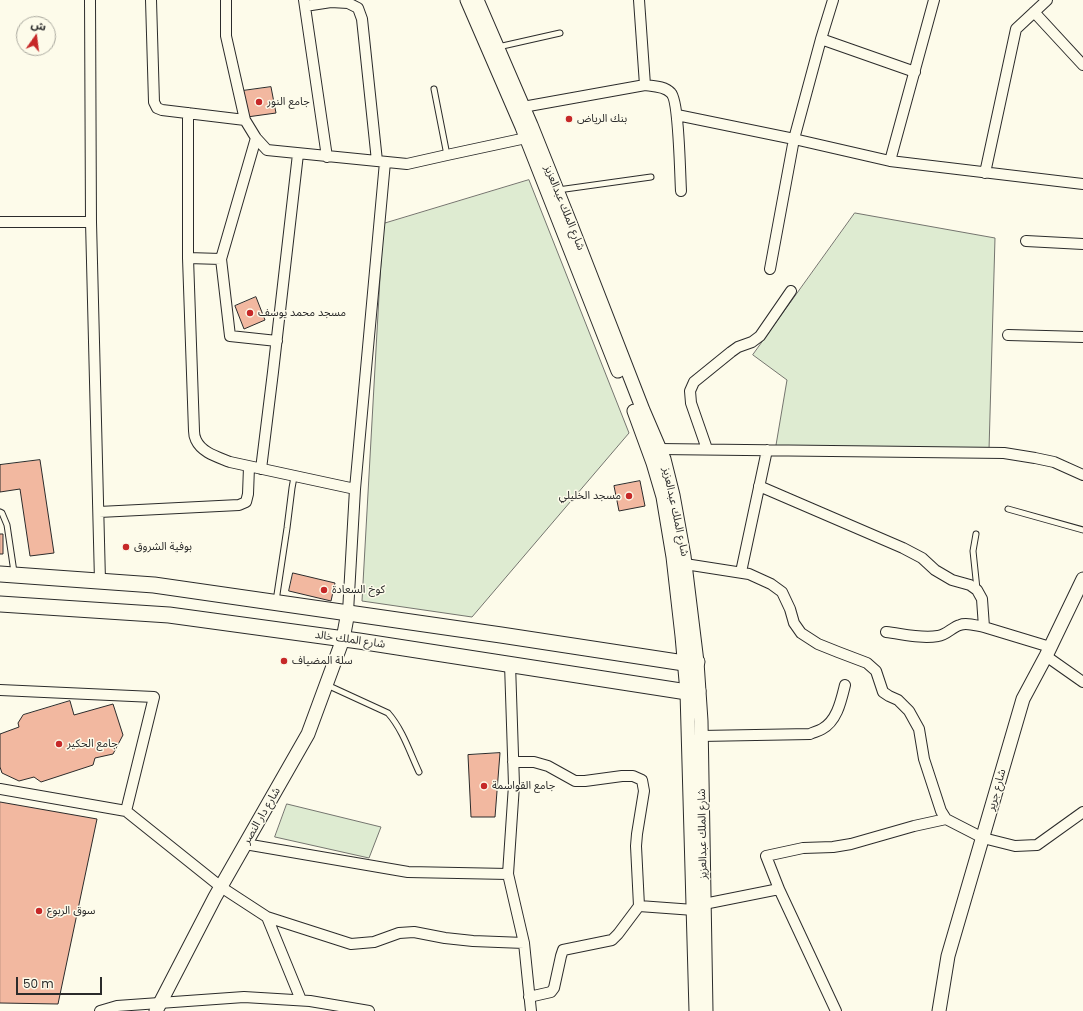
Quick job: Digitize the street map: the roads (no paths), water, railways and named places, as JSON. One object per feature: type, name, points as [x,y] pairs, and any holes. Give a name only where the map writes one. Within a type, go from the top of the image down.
[{"type":"main road","points":[[7,575],[154,584],[690,663]]},
{"type":"main road","name":"شارع الملك خالد","points":[[0,604],[168,615],[343,639],[693,691]]},
{"type":"street","points":[[90,0],[91,222],[100,581]]},
{"type":"street","points":[[150,0],[154,102],[157,108],[188,114],[245,120]]},
{"type":"street","points":[[226,0],[226,36],[245,120],[256,138],[267,150],[407,164],[447,154],[526,138]]},
{"type":"street","points":[[639,0],[645,85]]},
{"type":"street","points":[[770,269],[794,139],[833,0]]},
{"type":"street","points":[[890,161],[934,0]]},
{"type":"street","points":[[985,172],[1016,29],[1047,0]]},
{"type":"street","name":"شارع الملك عبدالعزيز","points":[[477,1],[524,107],[643,410],[664,459],[673,495],[685,564],[690,663]]},
{"type":"street","name":"شارع الملك عبدالعزيز","points":[[477,1],[526,138],[635,414],[653,463],[663,497],[701,736],[696,1011]]},
{"type":"street","points":[[327,157],[305,3],[348,3],[358,8],[362,19],[381,162],[355,489],[348,612]]},
{"type":"street","points":[[1034,12],[1083,65]]},
{"type":"street","points":[[821,39],[915,72]]},
{"type":"street","points":[[524,107],[645,85],[659,86],[671,93],[675,101],[681,191]]},
{"type":"street","points":[[188,114],[188,258],[194,431],[196,440],[201,448],[212,455],[230,462],[355,489]]},
{"type":"street","points":[[677,115],[794,139],[890,161],[1083,184]]},
{"type":"street","points":[[256,138],[221,259],[230,336],[277,341]]},
{"type":"street","points":[[261,469],[298,154]]},
{"type":"street","points":[[0,222],[91,222]]},
{"type":"street","points":[[1026,241],[1083,244]]},
{"type":"street","points":[[188,258],[221,259]]},
{"type":"street","points":[[708,449],[691,402],[690,391],[694,382],[730,352],[738,347],[752,342],[760,336],[791,291]]},
{"type":"street","points":[[1008,335],[1083,336]]},
{"type":"street","points":[[659,449],[1004,453],[1054,462],[1083,475]]},
{"type":"street","points":[[741,572],[767,450]]},
{"type":"street","points":[[99,512],[239,505],[246,502],[248,494],[249,467]]},
{"type":"street","points":[[759,486],[903,548],[922,558],[936,570],[952,580],[970,585],[977,590],[982,599],[984,627]]},
{"type":"street","points":[[685,564],[741,572],[771,584],[782,592],[790,609],[794,623],[801,633],[818,644],[867,663],[876,671],[883,692],[898,700],[909,711],[919,729],[924,759],[941,811],[946,819],[983,838],[1015,846],[1037,845],[1083,812]]},
{"type":"street","name":"شارع جرير","points":[[939,1011],[948,956],[1023,699],[1048,652],[1083,579]]},
{"type":"street","name":"شارع دار النصر","points":[[158,1007],[221,887],[308,734],[343,639],[348,612]]},
{"type":"street","points":[[886,632],[927,637],[940,636],[951,631],[958,625],[963,624],[984,627],[1048,652],[1083,682]]},
{"type":"street","points":[[510,664],[514,785],[508,874],[524,943],[530,1011]]},
{"type":"street","points":[[701,736],[810,734],[824,728],[833,720],[839,707],[845,686]]},
{"type":"street","points":[[0,690],[154,697],[126,811]]},
{"type":"street","name":"شارع الملك عبدالعزيز","points":[[693,691],[699,907],[706,1011]]},
{"type":"street","points":[[513,762],[534,762],[548,766],[575,781],[634,776],[642,780],[644,791],[636,846],[639,906],[612,940],[563,950],[554,988],[551,992],[529,997]]},
{"type":"street","points":[[0,789],[126,811],[221,887],[267,917],[351,944],[374,942],[400,933],[414,932],[445,938],[473,941],[524,943]]},
{"type":"street","points":[[836,1011],[778,889],[766,856],[803,848],[833,847],[852,844],[914,826],[946,819]]},
{"type":"street","points":[[245,844],[408,872],[508,874]]},
{"type":"street","points":[[639,906],[699,907],[778,889]]},
{"type":"street","points":[[267,917],[302,1000]]},
{"type":"street","points":[[100,1011],[117,1006],[158,1007],[244,997],[302,1000],[369,1011]]},
{"type":"lane","points":[[497,48],[560,33]]},
{"type":"lane","points":[[434,89],[447,154]]},
{"type":"lane","points":[[557,190],[651,177]]},
{"type":"lane","points":[[276,602],[294,477]]},
{"type":"lane","points":[[1008,509],[1083,530]]},
{"type":"lane","points":[[0,512],[2,513],[6,525],[7,575]]},
{"type":"lane","points":[[976,534],[973,551],[977,590]]},
{"type":"lane","points":[[326,685],[388,713],[394,719],[419,772]]},
{"type":"place","name":"جامع النور","points":[[259,102]]},
{"type":"place","name":"بنك الرياض","points":[[569,119]]},
{"type":"place","name":"مسجد محمد يوسف","points":[[250,313]]},
{"type":"place","name":"مسجد الخليلي","points":[[629,496]]},
{"type":"place","name":"بوفية الشروق","points":[[126,547]]},
{"type":"place","name":"كوخ السعادة","points":[[324,590]]},
{"type":"place","name":"سلة المضياف","points":[[284,661]]},
{"type":"place","name":"جامع الحكير","points":[[59,744]]},
{"type":"place","name":"جامع القواسمة","points":[[484,786]]},
{"type":"place","name":"سوق الربوع","points":[[39,911]]}]
